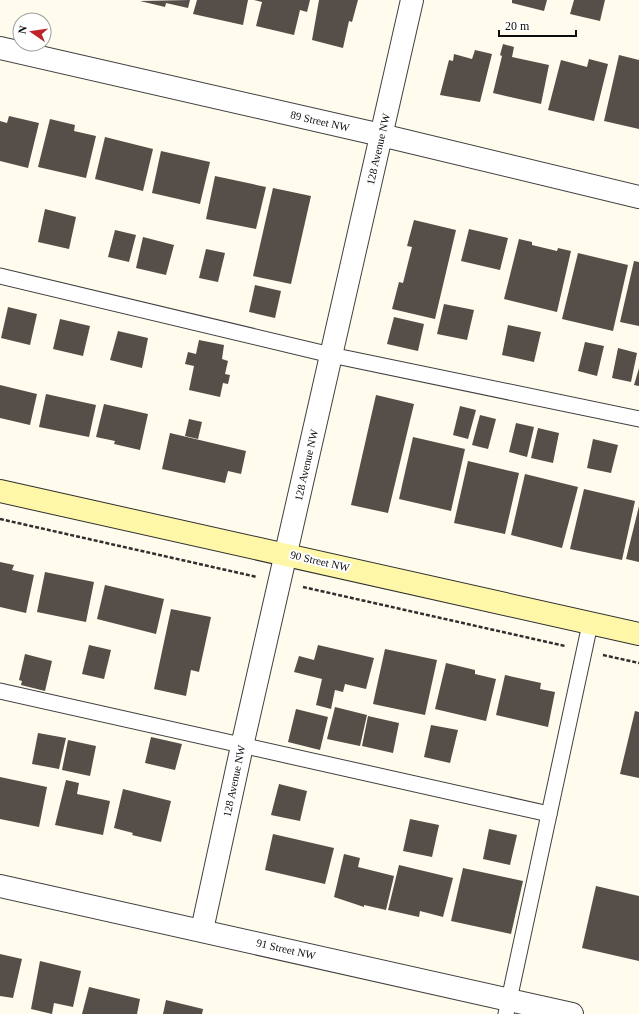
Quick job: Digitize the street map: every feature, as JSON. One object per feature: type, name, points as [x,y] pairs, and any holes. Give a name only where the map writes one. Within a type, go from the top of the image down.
[{"type":"street","name":"128 Avenue NW","points":[[202,930],[279,582],[412,0]]},
{"type":"street","name":"89 Street NW","points":[[0,48],[381,135],[639,197]]},
{"type":"street","name":"90 Street NW","points":[[0,491],[286,553],[590,624],[639,634]]},
{"type":"street","name":"91 Street NW","points":[[0,886],[202,930],[508,1007],[572,1014]]},
{"type":"lane","points":[[0,276],[331,354],[639,419]]},
{"type":"lane","points":[[508,1007],[590,624]]},
{"type":"lane","points":[[0,691],[549,814]]},
{"type":"path","points":[[0,519],[639,663]]},
{"type":"building","points":[[190,0],[188,8],[166,3],[165,7],[140,1]]},
{"type":"building","points":[[197,0],[248,0],[243,25],[193,14]]},
{"type":"building","points":[[254,0],[310,0],[307,12],[300,10],[294,35],[256,26],[262,2]]},
{"type":"building","points":[[319,0],[358,0],[352,22],[349,21],[343,48],[312,40]]},
{"type":"building","points":[[512,0],[547,0],[544,11],[512,3]]},
{"type":"building","points":[[574,0],[605,0],[600,21],[570,14]]},
{"type":"building","points":[[503,44],[514,47],[512,57],[549,65],[541,104],[493,93],[502,56],[500,55]]},
{"type":"building","points":[[475,50],[492,54],[480,102],[440,95],[449,60],[453,61],[454,54],[472,59]]},
{"type":"building","points":[[619,55],[639,60],[639,129],[604,121]]},
{"type":"building","points":[[589,59],[608,64],[594,121],[548,110],[561,60],[587,67]]},
{"type":"building","points":[[9,116],[39,123],[28,168],[0,161],[0,121],[7,123]]},
{"type":"building","points":[[50,119],[75,125],[74,131],[96,136],[86,178],[38,167]]},
{"type":"building","points":[[105,137],[153,149],[143,191],[95,179]]},
{"type":"building","points":[[161,151],[210,162],[200,204],[152,193]]},
{"type":"building","points":[[215,176],[266,187],[256,229],[206,219]]},
{"type":"building","points":[[273,188],[311,196],[291,284],[253,276]]},
{"type":"building","points":[[45,209],[76,217],[69,249],[38,242]]},
{"type":"building","points":[[414,220],[456,230],[435,319],[392,309],[399,282],[403,283],[412,247],[407,246]]},
{"type":"building","points":[[469,229],[508,238],[500,270],[461,261]]},
{"type":"building","points":[[115,230],[136,235],[129,262],[108,257]]},
{"type":"building","points":[[143,237],[174,245],[166,275],[136,268]]},
{"type":"building","points":[[519,239],[532,242],[532,245],[557,251],[558,248],[571,251],[557,312],[504,299]]},
{"type":"building","points":[[206,249],[225,253],[218,282],[199,278]]},
{"type":"building","points":[[578,253],[628,265],[613,331],[562,319]]},
{"type":"building","points":[[634,261],[639,262],[639,326],[620,322]]},
{"type":"building","points":[[255,285],[281,291],[275,318],[249,312]]},
{"type":"building","points":[[444,304],[474,310],[467,340],[437,334]]},
{"type":"building","points":[[8,307],[37,314],[30,345],[1,338]]},
{"type":"building","points":[[394,317],[424,324],[418,351],[387,344]]},
{"type":"building","points":[[60,319],[90,326],[83,356],[53,349]]},
{"type":"building","points":[[508,325],[541,332],[534,362],[502,355]]},
{"type":"building","points":[[118,331],[148,338],[142,368],[110,360]]},
{"type":"building","points":[[199,340],[224,345],[222,359],[228,361],[225,374],[230,375],[228,384],[223,383],[220,397],[189,390],[194,366],[185,364],[188,352],[196,354]]},
{"type":"building","points":[[585,342],[604,346],[597,376],[578,371]]},
{"type":"building","points":[[618,348],[637,353],[631,382],[612,378]]},
{"type":"building","points":[[639,368],[639,386],[634,385]]},
{"type":"building","points":[[0,385],[37,394],[30,425],[0,418]]},
{"type":"building","points":[[46,394],[96,405],[89,437],[39,427]]},
{"type":"building","points":[[376,395],[414,404],[388,513],[351,505]]},
{"type":"building","points":[[104,404],[148,414],[140,450],[114,444],[115,441],[96,437]]},
{"type":"building","points":[[460,406],[476,410],[468,439],[453,435]]},
{"type":"building","points":[[480,415],[496,419],[488,449],[472,445]]},
{"type":"building","points":[[189,419],[202,422],[198,439],[185,436]]},
{"type":"building","points":[[516,423],[534,427],[527,457],[509,452]]},
{"type":"building","points":[[538,428],[559,433],[553,463],[531,458]]},
{"type":"building","points":[[170,433],[246,451],[241,474],[228,471],[225,483],[162,469]]},
{"type":"building","points":[[413,437],[465,449],[451,511],[399,499]]},
{"type":"building","points":[[593,439],[618,445],[611,473],[587,468]]},
{"type":"building","points":[[468,461],[519,473],[505,534],[454,523]]},
{"type":"building","points":[[525,474],[578,487],[562,548],[511,535]]},
{"type":"building","points":[[584,489],[635,501],[622,560],[570,549]]},
{"type":"building","points":[[639,506],[639,562],[626,559]]},
{"type":"building","points":[[0,562],[14,565],[12,570],[34,575],[26,613],[0,607]]},
{"type":"building","points":[[45,572],[94,582],[86,622],[37,612]]},
{"type":"building","points":[[105,585],[164,599],[156,634],[97,619]]},
{"type":"building","points":[[171,609],[211,617],[199,672],[191,670],[186,696],[154,689]]},
{"type":"building","points":[[89,645],[111,650],[104,679],[82,674]]},
{"type":"building","points":[[318,645],[374,658],[366,689],[345,684],[343,692],[335,690],[331,709],[316,705],[322,679],[294,672],[299,656],[314,660]]},
{"type":"building","points":[[385,649],[437,660],[425,715],[373,704]]},
{"type":"building","points":[[25,654],[52,661],[45,691],[21,685],[22,681],[19,680]]},
{"type":"building","points":[[446,663],[475,670],[475,674],[496,679],[486,721],[435,709]]},
{"type":"building","points":[[505,675],[541,683],[540,689],[555,692],[548,727],[496,715]]},
{"type":"building","points":[[335,707],[367,715],[360,746],[327,739]]},
{"type":"building","points":[[296,709],[328,717],[320,750],[288,742]]},
{"type":"building","points":[[635,711],[639,712],[639,778],[620,774]]},
{"type":"building","points":[[368,716],[399,723],[393,753],[362,746]]},
{"type":"building","points":[[431,725],[458,730],[450,763],[424,757]]},
{"type":"building","points":[[38,733],[66,738],[59,769],[32,764]]},
{"type":"building","points":[[151,737],[182,744],[175,770],[145,763]]},
{"type":"building","points":[[68,740],[96,746],[90,776],[62,770]]},
{"type":"building","points":[[0,777],[47,787],[39,827],[0,819]]},
{"type":"building","points":[[66,780],[79,783],[77,794],[110,801],[103,835],[55,825]]},
{"type":"building","points":[[279,784],[307,791],[300,821],[271,815]]},
{"type":"building","points":[[123,789],[171,801],[161,842],[132,835],[133,833],[114,828]]},
{"type":"building","points":[[410,819],[439,825],[432,857],[403,851]]},
{"type":"building","points":[[489,829],[517,835],[510,865],[483,859]]},
{"type":"building","points":[[273,834],[334,848],[325,884],[265,870]]},
{"type":"building","points":[[344,854],[360,858],[358,867],[394,876],[386,910],[364,905],[364,907],[334,897]]},
{"type":"building","points":[[399,865],[453,878],[443,917],[420,911],[419,917],[388,910]]},
{"type":"building","points":[[463,868],[523,881],[511,934],[451,921]]},
{"type":"building","points":[[596,886],[639,896],[639,961],[582,948]]},
{"type":"building","points":[[0,954],[22,959],[13,998],[0,996]]},
{"type":"building","points":[[40,961],[81,971],[73,1007],[54,1003],[52,1014],[31,1009]]},
{"type":"building","points":[[89,987],[140,999],[137,1014],[82,1014]]},
{"type":"building","points":[[166,1000],[203,1009],[202,1014],[163,1014]]}]
